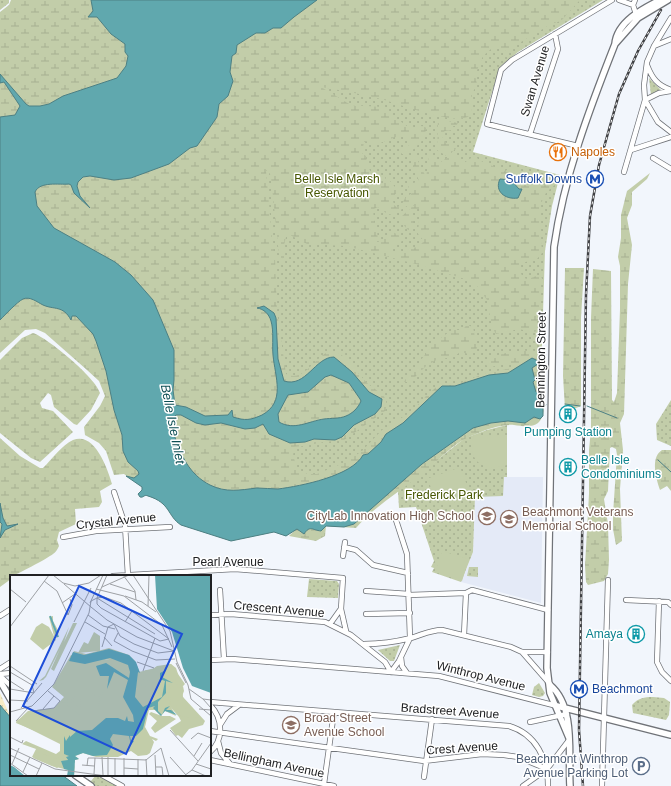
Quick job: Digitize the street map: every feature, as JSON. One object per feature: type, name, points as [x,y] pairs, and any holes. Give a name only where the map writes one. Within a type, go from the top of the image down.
[{"type":"main road","name":"Bennington Street","points":[[557,706],[550,693],[548,673],[554,246],[562,200],[578,146],[615,44],[626,26],[636,16],[660,0]]},
{"type":"main road","name":"Bennington Street","points":[[636,16],[668,0]]},
{"type":"main road","points":[[0,681],[10,698]]},
{"type":"main road","name":"Bennington Street","points":[[550,685],[555,690],[564,712]]},
{"type":"main road","name":"Winthrop Avenue","points":[[557,706],[564,712],[604,718],[671,735]]},
{"type":"main road","points":[[564,712],[569,728],[570,786]]},
{"type":"main road","points":[[76,776],[91,786]]},
{"type":"street","points":[[578,146],[487,124],[501,70],[512,60],[612,0]]},
{"type":"street","points":[[619,0],[634,2],[636,16]]},
{"type":"street","points":[[624,172],[645,100],[644,85],[647,65],[654,46],[671,18]]},
{"type":"street","name":"Swan Avenue","points":[[530,134],[558,49],[555,34]]},
{"type":"street","points":[[654,46],[671,39]]},
{"type":"street","points":[[647,65],[654,80],[660,85],[671,90]]},
{"type":"street","points":[[645,100],[659,93],[671,90]]},
{"type":"street","points":[[645,100],[658,122],[671,132]]},
{"type":"street","points":[[631,150],[671,137]]},
{"type":"street","points":[[653,158],[671,169]]},
{"type":"street","points":[[114,492],[125,529],[128,575]]},
{"type":"street","points":[[391,672],[401,657],[410,638],[407,552],[395,517]]},
{"type":"street","name":"Crystal Avenue","points":[[63,538],[92,532],[170,527]]},
{"type":"street","points":[[342,556],[345,544],[354,549],[373,565],[408,573]]},
{"type":"street","name":"Pearl Avenue","points":[[143,575],[235,569],[343,578],[341,609]]},
{"type":"street","points":[[602,786],[608,580]]},
{"type":"street","points":[[220,590],[224,659]]},
{"type":"street","points":[[366,591],[409,594],[466,593],[472,590],[548,610]]},
{"type":"street","points":[[464,635],[466,593]]},
{"type":"street","points":[[626,600],[659,601],[668,602],[671,605]]},
{"type":"street","points":[[659,601],[657,662],[662,672],[671,681]]},
{"type":"street","points":[[330,624],[338,616],[341,609]]},
{"type":"street","points":[[341,609],[346,631]]},
{"type":"street","points":[[0,616],[10,610]]},
{"type":"street","points":[[366,614],[410,613]]},
{"type":"street","name":"Crescent Avenue","points":[[211,615],[221,614],[308,620],[330,624],[346,631],[364,644],[387,664],[391,672]]},
{"type":"street","points":[[364,644],[386,643],[438,630],[464,635],[522,652],[548,652]]},
{"type":"street","points":[[522,652],[550,685]]},
{"type":"street","points":[[401,657],[402,666],[407,673]]},
{"type":"street","name":"Winthrop Avenue","points":[[211,660],[224,659],[442,676],[557,706]]},
{"type":"street","points":[[0,669],[10,663]]},
{"type":"street","points":[[0,675],[10,673]]},
{"type":"street","points":[[0,675],[10,685]]},
{"type":"street","name":"Bradstreet Avenue","points":[[211,704],[505,725],[516,728],[535,742],[547,769]]},
{"type":"street","points":[[220,725],[227,714],[240,705]]},
{"type":"street","points":[[211,706],[216,713],[220,725],[218,741],[211,751]]},
{"type":"street","points":[[324,784],[334,712]]},
{"type":"street","points":[[530,722],[564,712]]},
{"type":"street","points":[[424,777],[432,719]]},
{"type":"street","name":"Crest Avenue","points":[[211,731],[426,762],[482,754],[499,754],[518,757],[547,769]]},
{"type":"street","points":[[523,786],[547,769],[569,739]]},
{"type":"street","points":[[218,741],[221,753],[232,764]]},
{"type":"street","name":"Bellingham Avenue","points":[[211,760],[334,786]]},
{"type":"street","points":[[547,769],[548,786]]},
{"type":"street","points":[[104,776],[122,786]]},
{"type":"shaded area","name":"Beachmont Veterans Memorial School","points":[[504,477],[543,477],[541,603],[461,582],[473,552],[475,497]]},
{"type":"green space","points":[[0,0],[9,0],[9,3],[0,10]]},
{"type":"green space","points":[[11,0],[580,0],[561,21],[551,24],[516,45],[510,51],[497,48],[491,49],[483,56],[475,75],[477,84],[472,94],[471,114],[465,118],[455,119],[429,114],[381,99],[321,87],[351,105],[382,107],[393,119],[400,121],[411,129],[422,126],[427,128],[421,142],[407,155],[402,154],[400,151],[411,144],[412,141],[401,135],[375,145],[368,141],[364,142],[362,153],[366,156],[367,165],[377,183],[385,183],[386,176],[395,187],[402,188],[392,197],[394,205],[397,207],[401,206],[405,198],[412,193],[409,190],[408,185],[419,181],[412,162],[412,157],[416,157],[426,177],[429,154],[432,154],[438,164],[448,157],[437,150],[438,119],[458,123],[456,126],[449,126],[452,130],[445,131],[441,134],[445,142],[456,149],[452,152],[452,156],[457,157],[462,163],[474,156],[481,161],[504,171],[514,168],[522,175],[530,171],[544,178],[554,180],[556,184],[546,193],[541,207],[540,222],[542,253],[537,259],[522,263],[519,269],[523,278],[528,279],[539,275],[542,278],[540,292],[541,310],[537,322],[541,331],[531,332],[519,329],[496,334],[492,327],[487,300],[477,286],[468,280],[416,264],[346,246],[307,244],[290,235],[286,237],[284,245],[284,258],[281,260],[279,255],[271,177],[268,169],[266,171],[275,257],[277,311],[286,374],[294,376],[300,374],[307,370],[325,354],[331,351],[337,352],[347,360],[367,383],[382,394],[386,400],[385,411],[344,440],[294,447],[293,456],[298,470],[308,474],[317,474],[346,462],[362,451],[382,430],[411,412],[440,384],[452,386],[486,373],[512,368],[514,364],[512,363],[490,367],[484,364],[488,360],[501,354],[536,351],[539,354],[540,362],[538,383],[544,409],[538,423],[533,426],[500,426],[468,437],[454,446],[422,474],[380,506],[356,528],[326,526],[325,536],[316,541],[289,536],[295,530],[286,536],[274,532],[231,541],[181,525],[173,518],[161,502],[147,496],[140,497],[138,494],[142,490],[142,487],[124,474],[114,475],[106,451],[99,443],[85,435],[84,427],[100,406],[105,396],[99,381],[45,333],[36,329],[25,330],[0,353],[0,12],[9,5]],"holes":[[[500,179],[506,180],[522,192],[519,194],[503,195]],[[412,203],[414,205],[401,217],[400,221],[409,231],[413,231],[413,211],[414,209],[420,209],[422,211],[419,219],[418,234],[424,241],[418,247],[398,253],[392,253],[390,250],[391,248],[402,241],[402,237],[391,231],[382,241],[377,242],[378,238],[373,213],[374,209],[378,207],[386,213],[392,215]]]},
{"type":"green space","name":"Belle Isle Marsh Reservation","points":[[317,0],[603,0],[518,52],[500,67],[473,152],[560,175],[552,206],[545,251],[541,376],[543,396],[536,391],[535,388],[532,368],[538,364],[538,362],[532,358],[508,373],[489,375],[455,386],[442,386],[403,423],[386,434],[381,442],[368,454],[363,455],[348,469],[337,474],[325,479],[278,489],[257,488],[233,491],[223,490],[204,482],[188,466],[180,452],[173,431],[174,416],[181,415],[200,425],[221,423],[242,429],[255,428],[263,424],[269,434],[290,443],[305,442],[314,439],[335,440],[342,437],[354,425],[375,414],[381,407],[382,399],[369,392],[352,372],[334,357],[321,361],[298,380],[292,382],[284,381],[278,359],[276,318],[274,313],[264,306],[258,308],[265,311],[272,323],[274,372],[278,389],[278,397],[269,410],[254,419],[248,420],[233,417],[232,411],[228,415],[205,416],[186,407],[175,405],[173,390],[174,350],[153,300],[131,275],[115,262],[54,228],[37,206],[35,192],[41,186],[50,184],[69,184],[71,185],[74,193],[90,208],[80,196],[77,186],[78,182],[83,177],[90,176],[114,180],[131,178],[169,164],[190,148],[197,146],[217,117],[219,104],[228,96],[233,81],[230,72],[232,56],[236,52],[237,45],[256,33],[265,33],[273,28],[281,28]]},
{"type":"green space","points":[[649,78],[661,90],[651,95]]},
{"type":"green space","points":[[650,173],[647,179],[632,192],[632,205],[627,218],[632,245],[628,284],[624,414],[620,423],[623,450],[620,489],[622,541],[616,545],[613,529],[617,455],[616,449],[612,447],[610,448],[608,491],[604,499],[608,524],[608,574],[604,581],[588,585],[586,582],[585,566],[591,429],[591,318],[593,269],[611,271],[612,400],[614,402],[617,393],[620,309],[620,266],[618,257],[621,238],[621,215],[627,191]]},
{"type":"green space","points":[[565,268],[584,268],[581,318],[581,406],[571,410],[565,409],[563,376]]},
{"type":"green space","points":[[467,325],[473,327],[477,348],[475,351],[469,354],[460,352],[444,359],[438,359],[425,367],[410,382],[404,382],[409,373],[435,342],[452,330],[462,330]]},
{"type":"green space","points":[[33,333],[49,342],[71,359],[97,386],[100,393],[91,410],[77,425],[54,407],[51,395],[48,393],[40,403],[42,408],[53,411],[73,432],[40,462],[31,458],[0,433],[0,360],[22,338]]},
{"type":"green space","points":[[671,400],[671,446],[657,440],[656,424]]},
{"type":"green space","name":"Frederick Park","points":[[507,425],[507,477],[504,477],[503,496],[475,497],[473,552],[461,582],[432,572],[434,568],[431,567],[434,561],[416,507],[399,508],[398,491],[465,438]]},
{"type":"green space","points":[[474,435],[504,436],[507,439],[507,465],[491,467],[478,463],[472,452]]},
{"type":"green space","points":[[0,438],[20,456],[40,468],[43,468],[69,442],[81,439],[88,441],[99,453],[112,484],[100,491],[102,502],[99,507],[75,509],[76,524],[59,532],[57,540],[59,546],[57,550],[50,556],[19,573],[10,575],[10,580],[0,587]]},
{"type":"green space","points":[[662,450],[671,450],[671,491],[667,486],[660,490],[657,480],[655,463],[658,454]]},
{"type":"green space","points":[[458,468],[461,470],[471,495],[464,500],[456,502],[443,502],[434,494],[429,478]]},
{"type":"green space","points":[[442,551],[469,559],[462,581],[435,572]]},
{"type":"green space","points":[[469,567],[478,567],[478,577],[467,576]]},
{"type":"green space","points":[[309,579],[337,581],[339,584],[338,598],[307,597]]},
{"type":"green space","points":[[400,645],[394,661],[390,661],[378,650]]},
{"type":"green space","points":[[539,683],[545,693],[543,696],[539,697],[532,695],[534,687]]},
{"type":"green space","points":[[653,697],[664,698],[670,702],[669,715],[666,720],[633,713],[632,705],[639,699]]},
{"type":"green space","points":[[71,776],[83,776],[91,781],[95,776],[103,776],[125,786],[86,786]]},
{"type":"sand","points":[[0,693],[10,717],[0,705]]},
{"type":"water","points":[[91,0],[317,0],[281,28],[273,28],[265,33],[256,33],[237,45],[236,53],[232,56],[230,72],[233,81],[228,96],[219,104],[217,117],[197,146],[190,148],[169,164],[131,178],[114,180],[90,176],[83,177],[78,182],[77,186],[80,196],[90,208],[74,193],[71,185],[69,184],[45,185],[41,186],[35,192],[37,206],[54,228],[115,262],[131,275],[153,300],[174,350],[173,390],[175,405],[186,407],[205,416],[228,415],[232,410],[233,417],[241,419],[258,417],[269,410],[277,396],[277,380],[273,355],[271,321],[266,312],[257,308],[264,306],[274,313],[276,318],[278,359],[284,381],[292,382],[298,380],[327,358],[334,357],[352,372],[369,392],[382,399],[381,407],[375,414],[354,425],[342,437],[335,440],[314,439],[305,442],[290,443],[269,434],[263,424],[255,428],[245,429],[221,423],[205,425],[196,423],[181,415],[176,415],[172,424],[176,442],[187,464],[197,476],[216,488],[227,490],[257,488],[278,489],[325,479],[348,469],[363,455],[368,454],[381,442],[386,434],[403,423],[442,386],[455,386],[489,375],[508,373],[532,358],[538,361],[538,364],[532,368],[535,380],[533,382],[536,392],[543,396],[543,416],[540,419],[534,417],[525,423],[508,421],[491,423],[473,428],[422,464],[354,524],[344,527],[326,526],[321,531],[310,529],[304,534],[297,529],[286,536],[274,532],[231,541],[181,525],[173,518],[161,502],[147,496],[140,497],[138,494],[142,490],[142,487],[126,476],[134,478],[139,474],[138,471],[128,462],[123,451],[122,435],[114,410],[106,371],[93,334],[76,316],[72,316],[71,320],[62,310],[43,305],[28,298],[20,301],[0,320],[0,117],[15,115],[20,106],[4,82],[0,83],[0,74],[29,106],[49,104],[63,96],[117,78],[126,66],[128,56],[125,52],[125,44],[111,34],[97,17],[88,17],[93,11]],"holes":[[[331,375],[349,383],[361,401],[357,408],[349,415],[341,418],[318,420],[296,426],[285,425],[279,422],[278,414],[288,395],[308,392],[325,377]]]},
{"type":"water","points":[[500,179],[511,180],[519,189],[522,189],[518,198],[509,198],[502,194],[498,187]]},
{"type":"water","points":[[0,503],[3,518],[7,526],[18,524],[5,530],[0,538],[2,524],[0,522]]},
{"type":"water","points":[[0,705],[10,717],[10,776],[63,776],[77,786],[0,786]]},
{"type":"waterway","points":[[565,404],[580,406]]},
{"type":"waterway","points":[[587,406],[617,418]]},
{"type":"waterway","points":[[658,460],[671,472]]},
{"type":"railway","points":[[583,786],[579,730],[586,295],[590,216],[599,165],[619,94],[638,51],[661,10]]},
{"type":"place","name":"Napoles","points":[[558,152]]},
{"type":"place","name":"Suffolk Downs","points":[[595,179]]},
{"type":"place","name":"Pumping Station","points":[[568,414]]},
{"type":"place","name":"Belle Isle Condominiums","points":[[568,467]]},
{"type":"place","name":"CityLab Innovation High School","points":[[487,516]]},
{"type":"place","name":"Beachmont Veterans Memorial School","points":[[509,519]]},
{"type":"place","name":"Amaya","points":[[636,634]]},
{"type":"place","name":"Beachmont","points":[[579,689]]},
{"type":"place","name":"Broad Street Avenue School","points":[[291,725]]},
{"type":"place","name":"Beachmont Winthrop Avenue Parking Lot","points":[[641,766]]},
{"type":"water label","name":"Belle Isle Inlet","points":[[173,424]]}]
